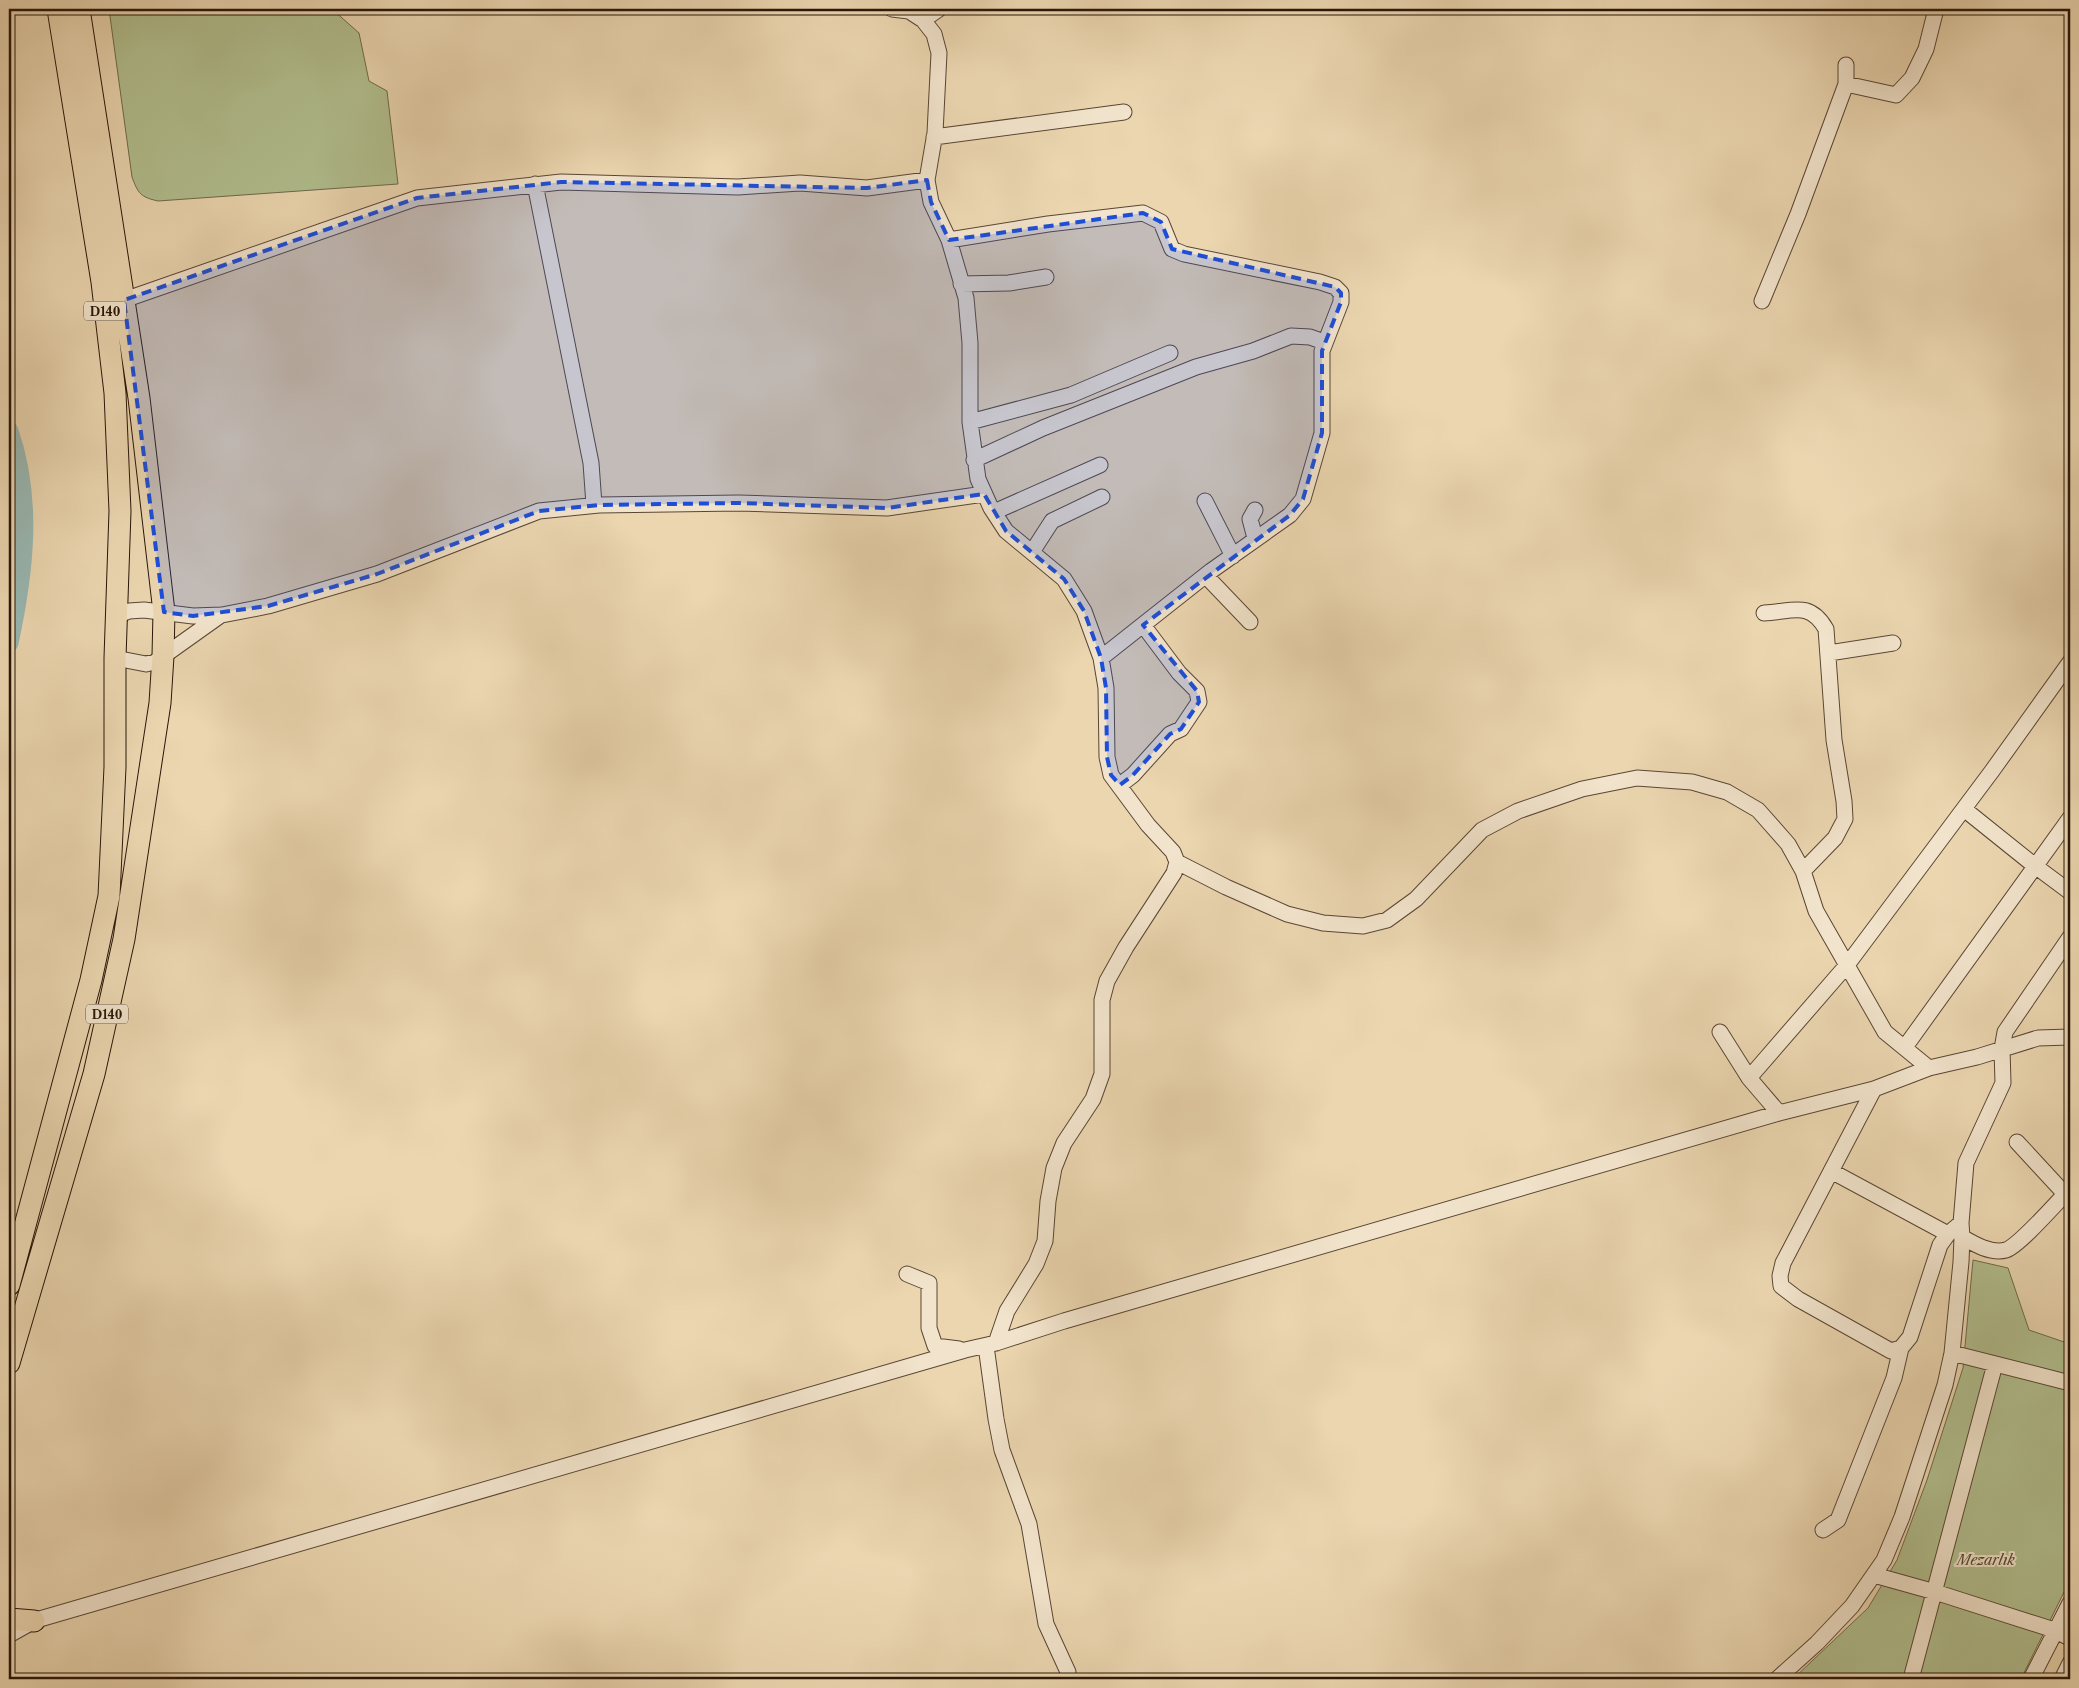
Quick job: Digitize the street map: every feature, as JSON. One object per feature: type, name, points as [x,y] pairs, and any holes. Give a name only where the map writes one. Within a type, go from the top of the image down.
[{"type":"highway","name":"D140","points":[[9,1285],[91,980],[109,896],[116,767],[115,658],[120,511],[115,393],[102,282],[58,9]]},
{"type":"highway","name":"D140","points":[[9,1363],[94,1074],[124,939],[160,703],[163,656],[164,612],[139,398],[79,9]]},
{"type":"highway","points":[[9,1619],[34,1621]]},
{"type":"street","points":[[892,9],[909,11],[923,20],[934,34],[939,53],[934,137],[927,180],[931,202],[949,240],[966,298],[970,343],[970,422],[978,479],[984,494],[1006,531],[1064,579],[1084,611],[1101,658],[1106,688],[1107,757],[1111,775],[1148,825],[1174,852],[1177,862],[1174,873],[1126,947],[1107,982],[1102,1000],[1102,1074],[1093,1099],[1064,1143],[1054,1168],[1048,1201],[1045,1241],[1036,1264],[1007,1312],[991,1344],[996,1419],[1002,1450],[1029,1524],[1046,1624],[1068,1672],[1068,1679]]},
{"type":"street","points":[[923,20],[940,9]]},
{"type":"street","points":[[1846,84],[1896,95],[1912,78],[1926,49],[1936,9]]},
{"type":"street","points":[[1762,301],[1801,205],[1846,84],[1846,65]]},
{"type":"street","points":[[934,137],[1124,112]]},
{"type":"street","points":[[124,300],[417,198],[561,182],[738,187],[800,183],[868,188],[927,180]]},
{"type":"street","points":[[535,184],[591,462],[594,505]]},
{"type":"street","points":[[949,240],[1048,224],[1143,213],[1161,222],[1172,249],[1184,254],[1336,287],[1341,293],[1341,302],[1322,351],[1322,433],[1303,499],[1290,515],[1256,538],[1101,658]]},
{"type":"street","points":[[961,284],[1010,283],[1046,276]]},
{"type":"street","points":[[974,460],[1043,428],[1196,367],[1253,352],[1291,336],[1310,337],[1324,342]]},
{"type":"street","points":[[970,422],[1071,395],[1170,353]]},
{"type":"street","points":[[994,512],[1100,465]]},
{"type":"street","points":[[116,616],[129,611],[144,610],[193,616],[222,615],[268,606],[377,574],[539,511],[594,505],[739,503],[887,508],[984,494]]},
{"type":"street","points":[[1032,552],[1052,520],[1102,496]]},
{"type":"street","points":[[1205,501],[1233,556]]},
{"type":"street","points":[[1255,510],[1250,519],[1256,538]]},
{"type":"street","points":[[1206,576],[1250,622]]},
{"type":"street","points":[[1764,614],[1798,608],[1812,613],[1826,629],[1834,740],[1844,800],[1845,818],[1835,838],[1803,871]]},
{"type":"street","points":[[115,658],[146,664],[155,662],[222,615]]},
{"type":"street","points":[[1120,785],[1133,775],[1170,734],[1181,729],[1199,702],[1197,691],[1179,673],[1143,625]]},
{"type":"street","points":[[1829,653],[1893,643]]},
{"type":"street","points":[[1749,1078],[1847,965],[1964,809],[2070,662]]},
{"type":"street","points":[[1177,862],[1226,887],[1287,914],[1323,923],[1363,926],[1387,920],[1416,899],[1482,830],[1518,811],[1582,789],[1638,778],[1692,782],[1727,792],[1758,810],[1788,844],[1803,871],[1816,911],[1885,1032],[1929,1068]]},
{"type":"street","points":[[1964,809],[2034,866],[2070,892]]},
{"type":"street","points":[[1905,1047],[2070,818]]},
{"type":"street","points":[[1777,1679],[1817,1643],[1852,1606],[1884,1560],[1902,1517],[1945,1385],[1952,1353],[1957,1231],[1966,1163],[2003,1083],[2002,1049],[2005,1032],[2070,937]]},
{"type":"street","points":[[1720,1032],[1749,1078],[1779,1113]]},
{"type":"street","points":[[9,1628],[991,1344],[1064,1320],[1779,1113],[1874,1089],[1929,1068],[1978,1057],[2038,1038],[2070,1036]]},
{"type":"street","points":[[1874,1089],[1783,1263],[1780,1276],[1781,1286],[1798,1299],[1891,1351],[1901,1348]]},
{"type":"street","points":[[1831,1171],[1957,1231],[1977,1245],[1992,1250],[2005,1250],[2017,1243],[2068,1192],[2017,1142]]},
{"type":"street","points":[[1823,1530],[1838,1520],[1894,1378],[1901,1348],[1910,1337],[1940,1245],[1957,1231]]},
{"type":"street","points":[[907,1274],[929,1283],[929,1328],[936,1346],[965,1350]]},
{"type":"street","points":[[1952,1353],[2070,1383]]},
{"type":"street","points":[[1911,1679],[1995,1364]]},
{"type":"street","points":[[1874,1575],[1935,1592],[2056,1631],[2070,1638]]},
{"type":"street","points":[[2031,1679],[2070,1602]]},
{"type":"street","points":[[9,1635],[34,1621]]},
{"type":"street","points":[[2062,1679],[2070,1663]]},
{"type":"highlighted area","points":[[927,180],[931,202],[949,240],[1143,213],[1161,222],[1172,249],[1335,287],[1341,293],[1341,302],[1322,351],[1322,433],[1303,499],[1290,515],[1143,625],[1197,691],[1199,702],[1181,729],[1170,734],[1133,775],[1120,785],[1111,775],[1107,757],[1106,688],[1101,658],[1084,611],[1064,579],[1006,531],[984,494],[887,508],[739,503],[599,505],[539,511],[377,574],[268,606],[193,616],[164,612],[124,300],[417,198],[561,182],[867,188]]},
{"type":"green space","points":[[109,9],[332,9],[359,33],[369,81],[387,91],[398,184],[158,201],[143,196],[138,191],[132,177]]},
{"type":"green space","name":"Mezarlık","points":[[1973,1260],[2008,1268],[2029,1330],[2070,1344],[2070,1580],[2021,1679],[1793,1679],[1868,1608],[1897,1560],[1927,1480],[1963,1368]]},
{"type":"waterway","points":[[9,431],[17,457],[24,510],[24,537],[19,590],[9,643]]}]
